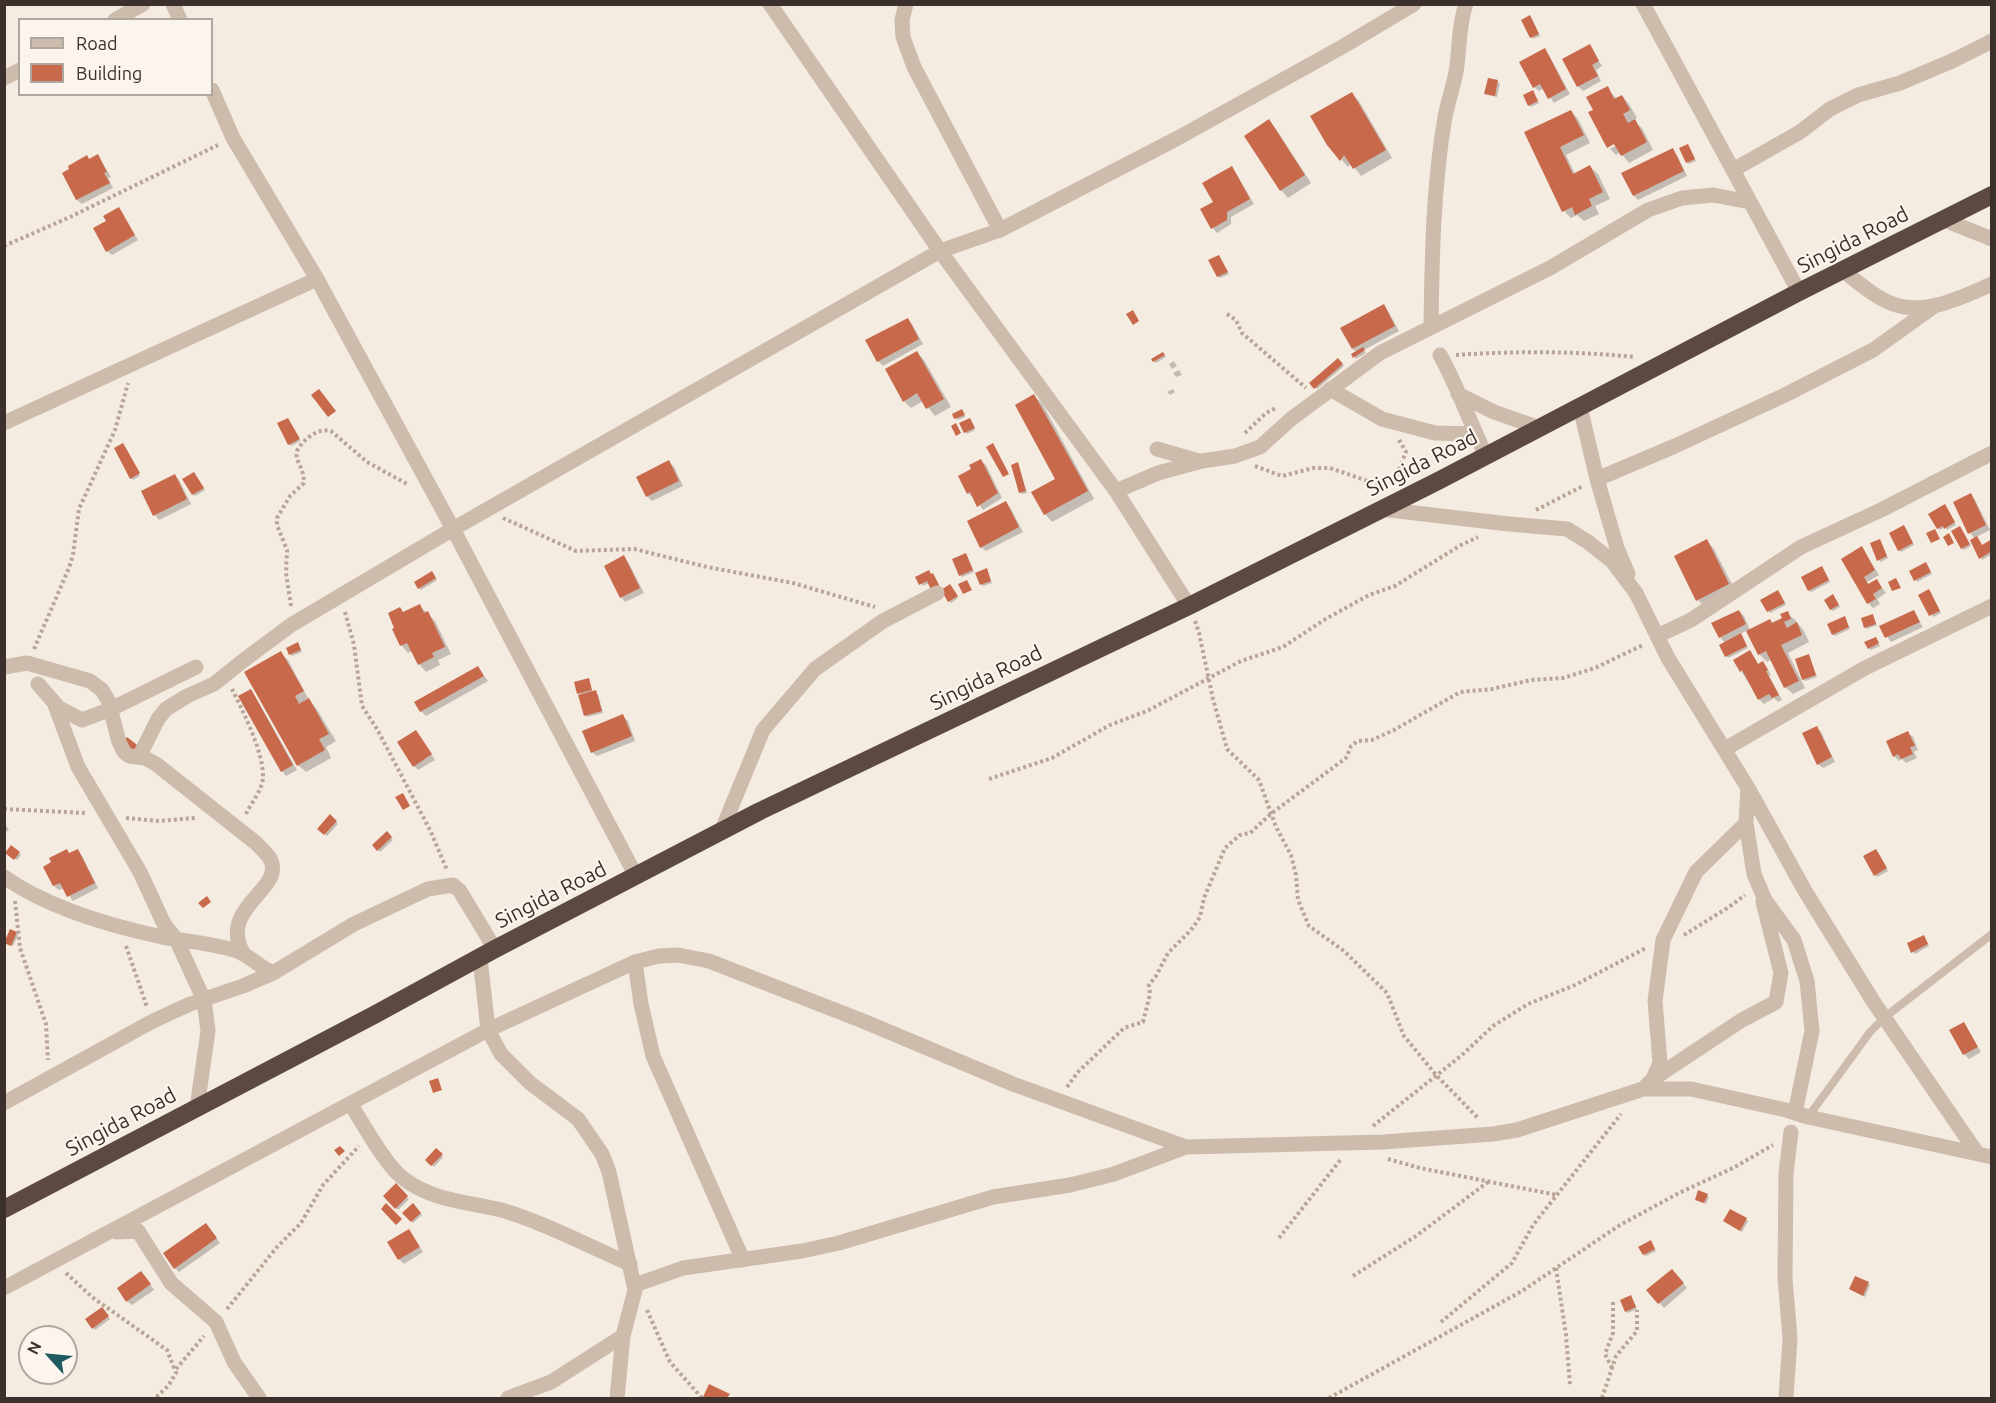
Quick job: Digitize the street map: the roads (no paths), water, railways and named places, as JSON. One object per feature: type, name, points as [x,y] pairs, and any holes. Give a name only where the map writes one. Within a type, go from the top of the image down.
[{"type":"highway","name":"Singida Road","points":[[4,1209],[721,832],[1189,606],[1992,195]]},
{"type":"street","points":[[118,18],[143,4]]},
{"type":"street","points":[[173,4],[179,18]]},
{"type":"street","points":[[770,4],[940,251],[1116,491],[1189,606]]},
{"type":"street","points":[[906,4],[902,20],[903,37],[914,67],[1000,230]]},
{"type":"street","points":[[139,757],[158,719],[166,709],[226,676],[291,625],[453,529],[940,251],[1000,230],[1186,133],[1342,47],[1414,4]]},
{"type":"street","points":[[1431,327],[1432,261],[1438,178],[1445,117],[1456,71],[1462,16],[1466,4]]},
{"type":"street","points":[[1643,4],[1799,292]]},
{"type":"street","points":[[1733,170],[1800,132],[1830,109],[1952,62],[1992,41]]},
{"type":"street","points":[[4,78],[18,71]]},
{"type":"street","points":[[213,92],[233,138],[317,279],[437,499],[636,876]]},
{"type":"street","points":[[1116,491],[1158,473],[1202,461],[1235,456],[1260,447],[1312,394],[1330,389],[1380,353],[1551,268],[1648,210],[1682,198],[1713,195],[1750,202]]},
{"type":"street","points":[[1942,219],[1992,240]]},
{"type":"street","points":[[1842,270],[1873,293],[1894,304],[1916,308],[1945,304],[1992,284]]},
{"type":"street","points":[[4,423],[317,279]]},
{"type":"street","points":[[1597,479],[1745,413],[1873,350],[1936,305]]},
{"type":"street","points":[[1440,355],[1486,456]]},
{"type":"street","points":[[1330,389],[1388,421],[1435,433],[1475,434]]},
{"type":"street","points":[[1458,394],[1494,412],[1540,428]]},
{"type":"street","points":[[1580,407],[1597,479],[1617,548],[1668,658],[1748,788],[1805,891],[1885,1017],[1984,1155]]},
{"type":"street","points":[[1157,449],[1202,461]]},
{"type":"street","points":[[1657,636],[1691,620],[1801,547],[1881,510],[1992,453]]},
{"type":"street","points":[[1386,507],[1509,524],[1567,529],[1588,542],[1611,561],[1636,593]]},
{"type":"street","points":[[721,832],[763,730],[815,669],[883,621],[937,593]]},
{"type":"street","points":[[1725,749],[1865,668],[1992,606]]},
{"type":"street","points":[[4,667],[27,663],[90,681],[102,690],[108,700],[119,742],[124,752],[129,756],[139,757],[156,764],[269,857],[272,866],[269,880],[249,904],[237,927],[236,939],[243,953],[273,973]]},
{"type":"street","points":[[38,684],[55,705],[82,720],[111,709],[196,667]]},
{"type":"street","points":[[55,705],[78,767],[140,872],[164,924],[176,939],[204,1000],[208,1031],[197,1108]]},
{"type":"street","points":[[1748,788],[1746,823],[1754,874],[1765,900],[1794,940],[1807,981],[1812,1031],[1802,1115]]},
{"type":"street","points":[[1648,1084],[1659,1063],[1654,1001],[1663,940],[1696,872],[1746,823]]},
{"type":"street","points":[[9,880],[52,904],[120,926],[243,953]]},
{"type":"street","points":[[635,1285],[683,1268],[839,1243],[993,1197],[1070,1185],[1114,1174],[1186,1147],[1383,1142],[1493,1134],[1517,1130],[1648,1084],[1742,1020],[1776,1002],[1781,973],[1759,884]]},
{"type":"street","points":[[4,1103],[153,1021],[273,973],[365,919],[428,889],[453,885],[465,899],[487,954],[488,1030],[501,1054],[530,1083],[578,1119],[591,1135],[609,1172],[635,1285],[634,1302],[623,1336],[617,1398]]},
{"type":"street","points":[[4,1288],[488,1030],[634,962],[659,956],[678,955],[709,961],[863,1021],[1013,1084],[1186,1147]]},
{"type":"street","points":[[634,962],[653,1056],[743,1260]]},
{"type":"street","points":[[1648,1084],[1691,1089],[1984,1155]]},
{"type":"street","points":[[351,1105],[392,1167],[404,1179],[419,1188],[441,1197],[508,1212],[630,1264]]},
{"type":"street","points":[[1786,1398],[1790,1338],[1785,1278],[1786,1173],[1791,1132]]},
{"type":"street","points":[[112,1232],[138,1231],[171,1283],[216,1322],[234,1362],[259,1398]]},
{"type":"street","points":[[508,1398],[551,1382],[623,1336]]},
{"type":"lane","points":[[1802,1115],[1885,1017],[1992,934]]}]
